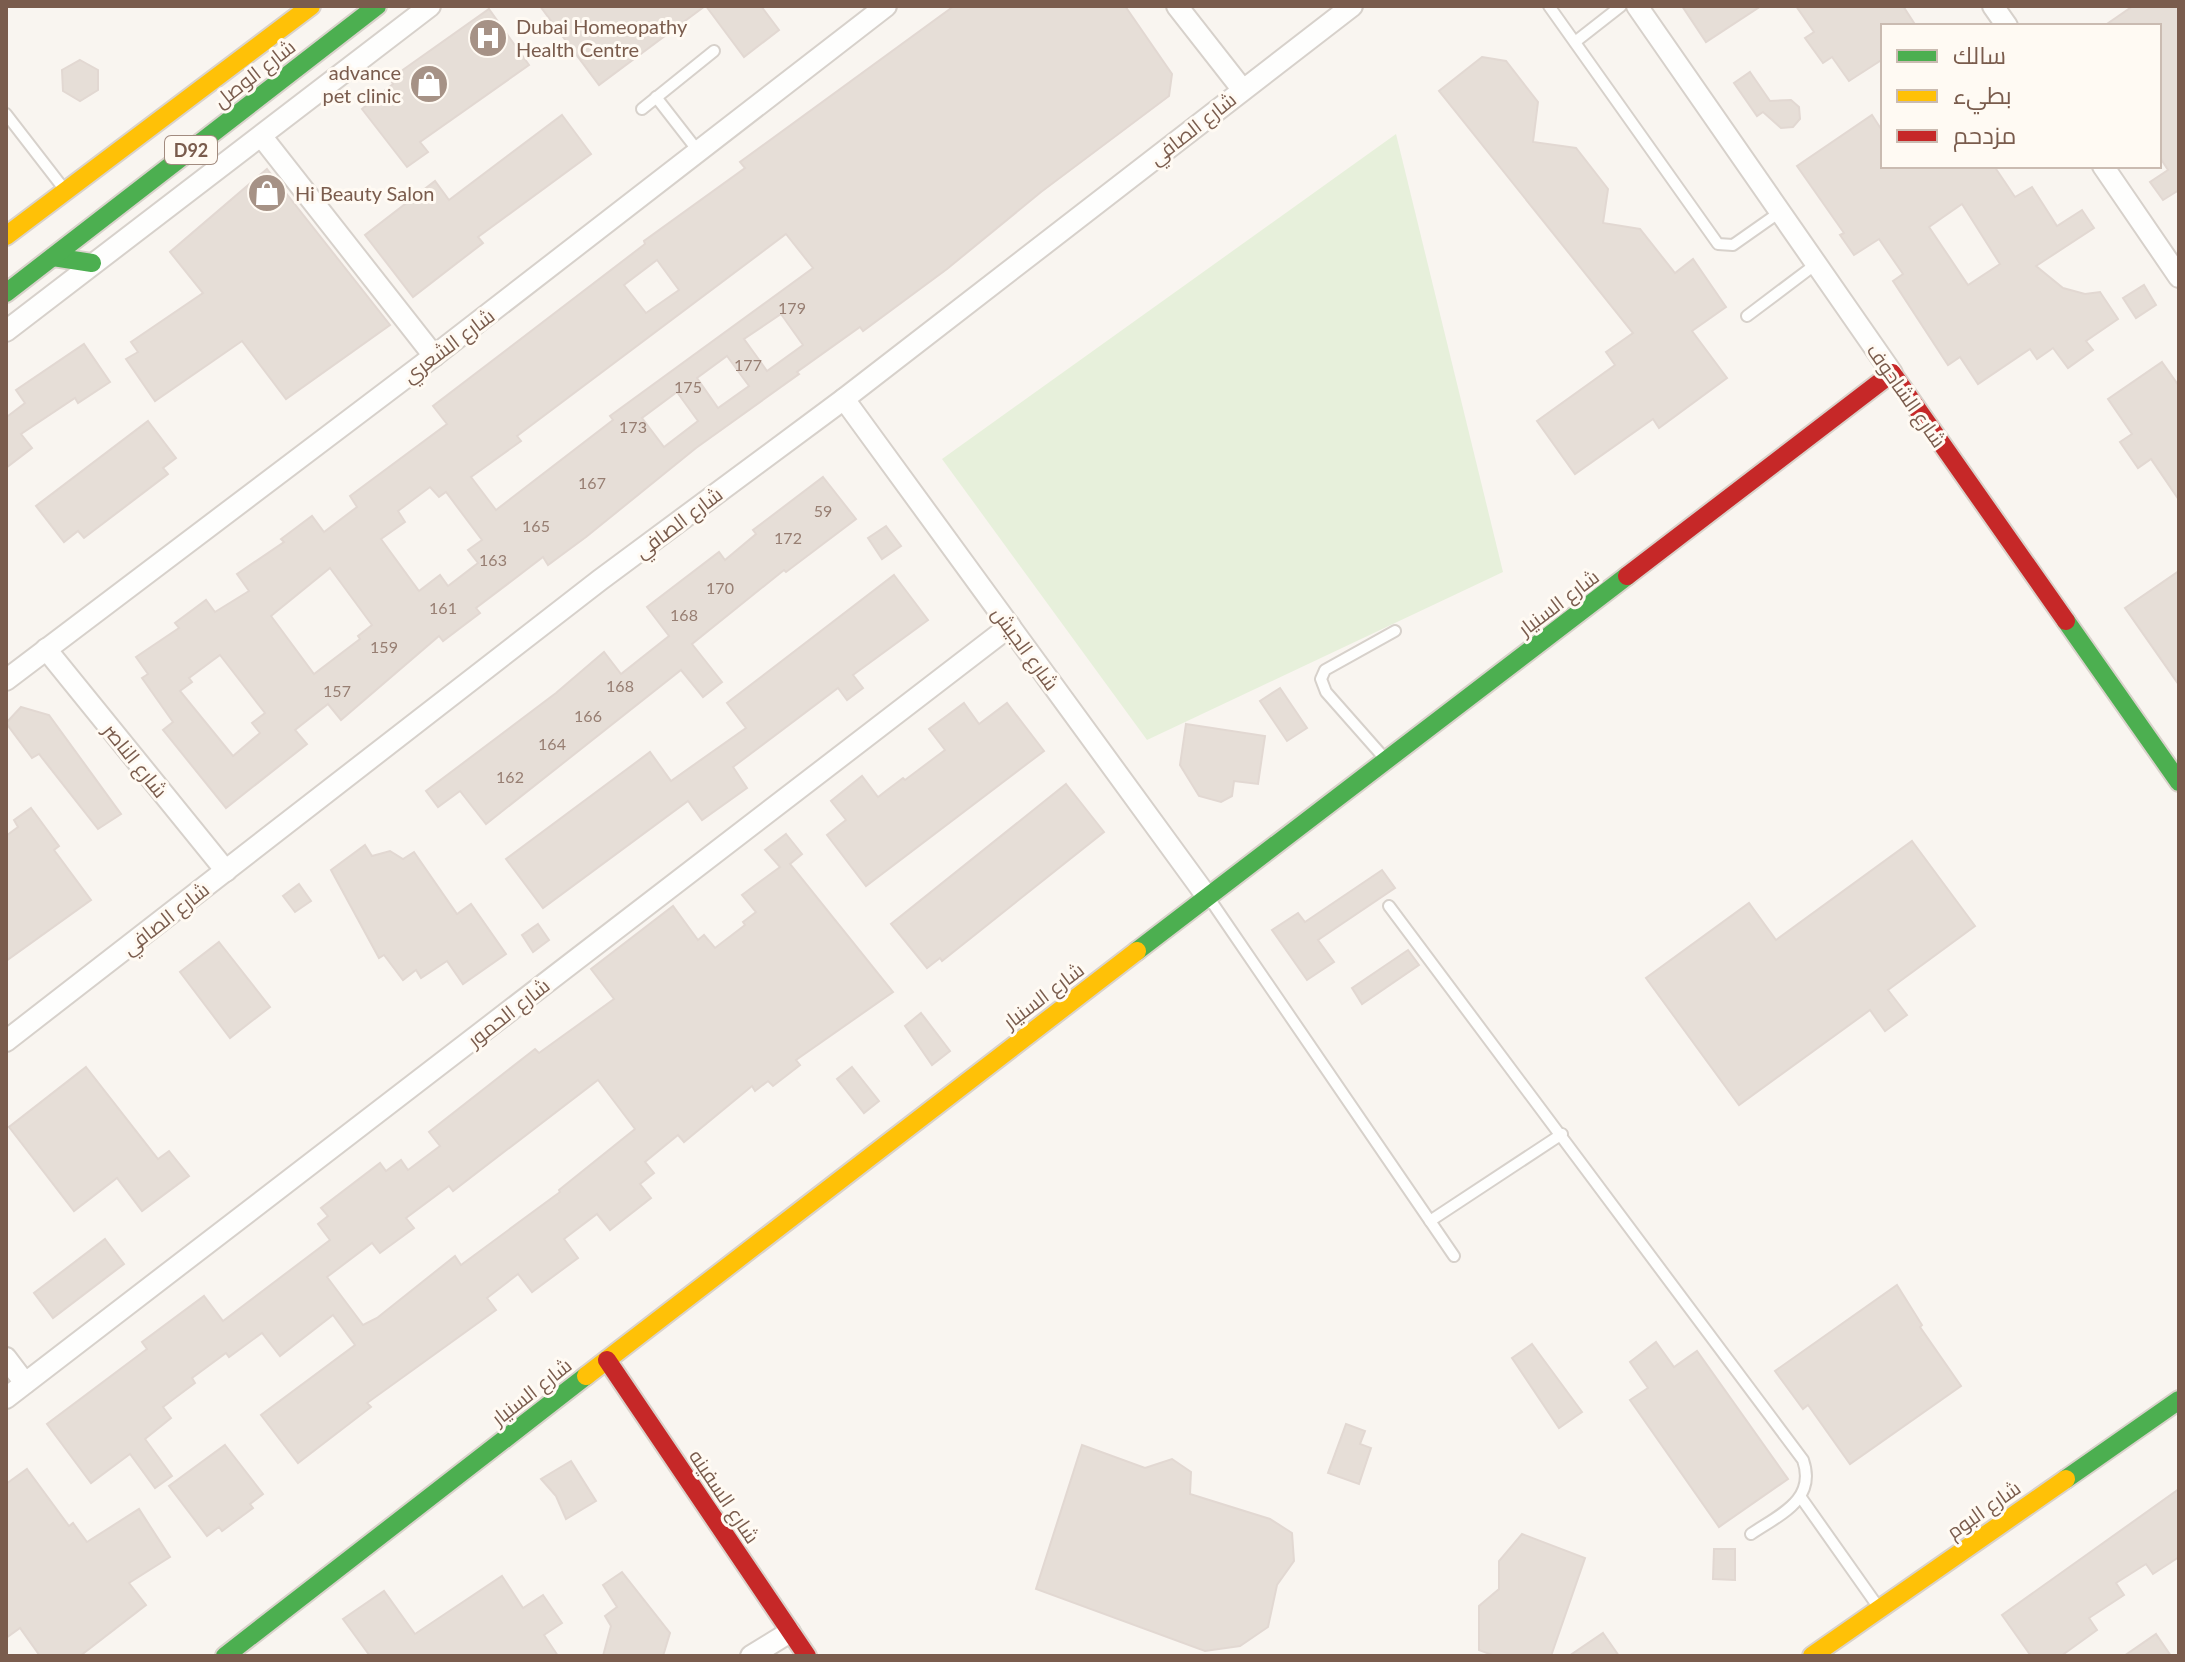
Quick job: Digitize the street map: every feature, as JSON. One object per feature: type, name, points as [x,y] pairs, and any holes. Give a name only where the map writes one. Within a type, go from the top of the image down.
[{"type":"street","name":"شارع الوصل","points":[[6,236],[311,6]]},
{"type":"street","name":"شارع الوصل","points":[[6,293],[377,6]]},
{"type":"street","points":[[6,331],[430,6]]},
{"type":"street","name":"شارع الشعري","points":[[6,680],[434,356],[886,6]]},
{"type":"street","points":[[1177,6],[1242,89]]},
{"type":"street","name":"شارع الصافي","points":[[6,1041],[600,580],[844,399],[1352,6]]},
{"type":"street","name":"شارع الشاحوف","points":[[1637,6],[2179,782]]},
{"type":"street","points":[[1993,6],[2006,24]]},
{"type":"street","points":[[262,137],[434,356]]},
{"type":"street","points":[[2104,168],[2179,277]]},
{"type":"street","points":[[53,257],[92,263]]},
{"type":"street","name":"شارع السنيار","points":[[225,1656],[1892,373]]},
{"type":"street","name":"شارع الجيش","points":[[844,399],[1208,898]]},
{"type":"street","name":"شارع الحمور","points":[[6,1398],[1010,626]]},
{"type":"street","name":"شارع الناصر","points":[[46,649],[226,871]]},
{"type":"street","points":[[6,1358],[25,1383]]},
{"type":"street","name":"شارع السفينه","points":[[607,1360],[807,1656]]},
{"type":"street","name":"شارع البوم","points":[[1812,1656],[2179,1400]]},
{"type":"street","points":[[751,1656],[790,1632]]},
{"type":"lane","points":[[1549,6],[1718,244],[1733,245],[1780,212]]},
{"type":"lane","points":[[1575,42],[1621,6]]},
{"type":"lane","points":[[642,109],[714,51]]},
{"type":"lane","points":[[656,97],[698,151]]},
{"type":"lane","points":[[6,114],[65,190]]},
{"type":"lane","points":[[1747,316],[1816,264]]},
{"type":"lane","points":[[1387,761],[1326,692],[1321,679],[1325,670],[1395,631]]},
{"type":"lane","points":[[1208,898],[1454,1256]]},
{"type":"lane","points":[[1389,906],[1798,1451],[1808,1480],[1802,1499],[1751,1534]]},
{"type":"lane","points":[[1430,1221],[1562,1134]]},
{"type":"lane","points":[[1802,1499],[1880,1609]]},
{"type":"green space","points":[[1396,134],[1503,572],[1147,740],[942,459]]},
{"type":"building","points":[[540,6],[705,6],[599,85]]},
{"type":"building","points":[[706,6],[761,6],[779,30],[744,57]]},
{"type":"building","points":[[954,6],[1125,6],[1172,74],[1169,96],[1041,192],[947,269],[863,331],[860,327],[797,372],[799,374],[696,448],[548,565],[543,557],[476,608],[480,613],[443,641],[439,636],[341,720],[328,704],[295,730],[307,744],[226,808],[163,730],[173,722],[142,678],[148,674],[136,657],[179,628],[175,623],[206,600],[215,612],[249,591],[237,574],[284,542],[281,539],[312,516],[324,532],[357,507],[350,496],[447,424],[433,406],[645,244],[644,241],[745,168],[740,162]],"holes":[[[786,234],[813,268],[610,416],[613,420],[496,510],[471,477],[521,441],[517,436]],[[657,260],[679,290],[646,313],[624,285]],[[781,314],[803,345],[767,371],[744,339]],[[727,356],[749,386],[718,408],[697,378]],[[677,392],[698,421],[664,447],[642,418]],[[430,487],[439,497],[446,492],[482,540],[468,550],[478,563],[448,586],[440,575],[419,591],[381,539],[405,522],[398,511]],[[330,568],[372,625],[358,636],[360,639],[314,674],[271,616]],[[220,655],[265,713],[252,723],[260,733],[233,756],[180,691],[192,682],[189,678]]]},
{"type":"building","points":[[1682,6],[1761,6],[1706,42]]},
{"type":"building","points":[[1796,6],[1903,6],[1915,24],[1881,24],[1881,60],[1849,81],[1832,57],[1823,63],[1805,38],[1814,32]]},
{"type":"building","points":[[2133,6],[2179,6],[2179,190],[2163,200],[2150,182],[2168,170],[2161,159],[2161,24],[2107,24]]},
{"type":"building","points":[[489,9],[529,65],[420,142],[428,152],[407,167],[362,109],[393,84],[390,79]]},
{"type":"building","points":[[1482,57],[1506,61],[1538,102],[1533,142],[1576,148],[1608,189],[1603,223],[1640,229],[1675,273],[1693,259],[1726,307],[1692,331],[1727,378],[1659,428],[1653,419],[1575,474],[1537,421],[1615,365],[1606,352],[1633,333],[1439,91]]},
{"type":"building","points":[[80,60],[98,70],[98,90],[80,101],[63,91],[62,70]]},
{"type":"building","points":[[1750,72],[1770,101],[1791,100],[1799,107],[1800,119],[1793,127],[1781,128],[1763,112],[1757,116],[1734,83]]},
{"type":"building","points":[[562,115],[591,154],[478,237],[483,243],[413,297],[365,235],[435,181],[449,200]]},
{"type":"building","points":[[1872,115],[1881,129],[1881,168],[1995,168],[2015,197],[2032,187],[2057,226],[2082,210],[2094,228],[2036,266],[2063,288],[2085,294],[2100,292],[2118,319],[2086,341],[2093,350],[2068,368],[2053,348],[2037,359],[2030,349],[1978,384],[1960,357],[1948,365],[1893,281],[1903,274],[1879,239],[1854,255],[1840,235],[1844,233],[1797,166]],"holes":[[[1962,204],[2000,264],[1968,285],[1929,227]]]},
{"type":"building","points":[[267,169],[390,325],[286,399],[242,341],[155,401],[126,359],[138,352],[131,342],[203,293],[170,252]]},
{"type":"building","points":[[2144,285],[2156,305],[2136,318],[2123,298]]},
{"type":"building","points":[[84,344],[110,382],[78,403],[75,398],[21,434],[32,448],[6,468],[6,414],[8,416],[25,403],[16,390]]},
{"type":"building","points":[[2162,362],[2179,386],[2179,500],[2151,459],[2138,468],[2120,442],[2132,434],[2108,399]]},
{"type":"building","points":[[148,421],[176,458],[163,468],[168,474],[84,538],[78,531],[64,542],[36,506]]},
{"type":"building","points":[[823,477],[856,519],[786,572],[784,570],[692,644],[722,682],[703,697],[681,670],[486,824],[460,791],[438,807],[426,791],[556,693],[604,652],[621,674],[669,636],[647,607],[719,552],[725,560],[756,534],[753,530]]},
{"type":"building","points":[[886,526],[901,546],[882,559],[868,538]]},
{"type":"building","points":[[2179,571],[2179,685],[2125,608]]},
{"type":"building","points":[[894,575],[928,620],[853,675],[863,688],[847,700],[838,688],[733,767],[747,788],[702,820],[688,801],[543,908],[506,859],[650,752],[671,781],[746,728],[727,703]]},
{"type":"building","points":[[1280,688],[1307,728],[1287,741],[1260,701]]},
{"type":"building","points":[[964,703],[979,724],[1007,703],[1044,751],[866,886],[827,835],[846,820],[831,801],[862,776],[878,797],[903,778],[905,780],[945,750],[929,729]]},
{"type":"building","points":[[21,707],[49,715],[121,814],[98,829],[39,754],[32,758],[6,723]]},
{"type":"building","points":[[1186,724],[1265,736],[1258,784],[1234,781],[1232,796],[1221,802],[1199,796],[1180,765]]},
{"type":"building","points":[[1066,784],[1104,832],[942,961],[940,958],[927,968],[891,924]]},
{"type":"building","points":[[31,808],[59,846],[54,850],[91,900],[6,961],[6,836],[18,827],[14,820]]},
{"type":"building","points":[[786,834],[802,854],[790,864],[893,992],[796,1060],[800,1065],[773,1086],[768,1081],[755,1091],[752,1086],[684,1142],[678,1135],[645,1162],[654,1173],[640,1184],[651,1198],[610,1230],[597,1214],[564,1239],[578,1258],[532,1292],[518,1274],[487,1298],[496,1310],[367,1403],[371,1407],[298,1463],[261,1415],[355,1345],[333,1315],[280,1356],[262,1333],[229,1357],[226,1353],[192,1378],[195,1383],[163,1407],[171,1418],[145,1439],[172,1476],[155,1488],[130,1454],[91,1483],[47,1424],[147,1349],[142,1342],[204,1296],[223,1321],[330,1240],[318,1224],[328,1216],[321,1208],[380,1163],[386,1171],[401,1160],[408,1170],[440,1146],[429,1132],[535,1049],[539,1053],[614,999],[591,969],[673,906],[698,940],[704,935],[715,948],[745,925],[743,922],[756,912],[742,895],[780,867],[765,850]],"holes":[[[598,1080],[635,1129],[560,1192],[461,1265],[455,1256],[377,1318],[363,1325],[327,1277],[372,1243],[380,1253],[414,1228],[406,1218],[449,1186],[453,1191]]]},
{"type":"building","points":[[1912,841],[1975,926],[1888,990],[1907,1015],[1885,1031],[1870,1010],[1739,1105],[1646,978],[1749,903],[1776,940]]},
{"type":"building","points":[[365,845],[372,856],[390,851],[403,859],[414,852],[457,914],[471,904],[506,954],[463,984],[447,961],[421,978],[416,970],[403,980],[384,955],[379,958],[331,870]]},
{"type":"building","points":[[1382,870],[1395,888],[1318,940],[1334,962],[1307,980],[1272,930],[1298,913],[1305,922]]},
{"type":"building","points":[[299,884],[311,901],[295,912],[283,896]]},
{"type":"building","points":[[538,924],[549,940],[533,952],[522,935]]},
{"type":"building","points":[[219,942],[270,1007],[230,1038],[180,972]]},
{"type":"building","points":[[1408,950],[1419,965],[1362,1004],[1352,988]]},
{"type":"building","points":[[921,1013],[950,1051],[932,1065],[905,1026]]},
{"type":"building","points":[[86,1067],[158,1159],[169,1151],[189,1176],[142,1211],[117,1178],[74,1211],[9,1127]]},
{"type":"building","points":[[852,1067],[879,1101],[864,1113],[837,1079]]},
{"type":"building","points":[[105,1239],[124,1264],[53,1318],[34,1293]]},
{"type":"building","points":[[1897,1285],[1922,1325],[1920,1327],[1961,1386],[1850,1464],[1808,1405],[1803,1409],[1775,1371]]},
{"type":"building","points":[[1656,1342],[1674,1367],[1697,1351],[1788,1479],[1719,1527],[1630,1400],[1648,1388],[1630,1362]]},
{"type":"building","points":[[1532,1344],[1582,1412],[1559,1428],[1512,1358]]},
{"type":"building","points":[[1346,1424],[1365,1431],[1360,1444],[1371,1448],[1359,1484],[1328,1473]]},
{"type":"building","points":[[225,1445],[263,1494],[250,1504],[253,1508],[222,1531],[219,1527],[207,1536],[169,1486]]},
{"type":"building","points":[[1082,1445],[1145,1468],[1172,1459],[1191,1472],[1190,1494],[1270,1519],[1292,1533],[1294,1561],[1277,1585],[1268,1627],[1240,1646],[1205,1651],[1036,1589]]},
{"type":"building","points":[[571,1461],[596,1501],[566,1519],[556,1496],[541,1479]]},
{"type":"building","points":[[27,1469],[69,1526],[73,1523],[87,1542],[139,1509],[170,1557],[129,1583],[146,1605],[80,1656],[40,1656],[20,1628],[6,1638],[6,1484]]},
{"type":"building","points":[[2179,1489],[2179,1557],[2153,1574],[2146,1564],[2116,1583],[2124,1595],[2089,1618],[2097,1630],[2061,1656],[2031,1656],[2002,1615]]},
{"type":"building","points":[[1522,1534],[1585,1558],[1551,1656],[1495,1656],[1479,1650],[1479,1606],[1499,1589],[1499,1561]]},
{"type":"building","points":[[1714,1549],[1735,1549],[1735,1580],[1713,1579]]},
{"type":"building","points":[[622,1572],[670,1633],[663,1656],[603,1656],[611,1626],[605,1616],[617,1607],[603,1585]]},
{"type":"building","points":[[502,1576],[523,1608],[543,1595],[562,1623],[544,1635],[558,1656],[370,1656],[343,1619],[384,1591],[415,1634]]},
{"type":"building","points":[[1603,1633],[1619,1656],[1569,1656]]},
{"type":"building","points":[[2156,1634],[2171,1656],[2124,1656]]},
{"type":"traffic: fast","points":[[6,293],[377,6]]},
{"type":"traffic: fast","points":[[53,257],[92,263]]},
{"type":"traffic: fast","points":[[1137,951],[1627,576]]},
{"type":"traffic: fast","points":[[2066,621],[2179,782]]},
{"type":"traffic: fast","points":[[225,1656],[586,1376]]},
{"type":"traffic: fast","points":[[2066,1479],[2179,1400]]},
{"type":"traffic: slow","points":[[6,236],[311,6]]},
{"type":"traffic: slow","points":[[586,1376],[1137,951]]},
{"type":"traffic: slow","points":[[1812,1656],[2066,1479]]},
{"type":"traffic: jam","points":[[1627,576],[1892,373],[2066,621]]},
{"type":"traffic: jam","points":[[607,1360],[807,1656]]},
{"type":"place","name":"Dubai Homeopathy Health Centre","points":[[488,38]]},
{"type":"place","name":"advance pet clinic","points":[[429,84]]},
{"type":"place","name":"Hi Beauty Salon","points":[[267,193]]}]
